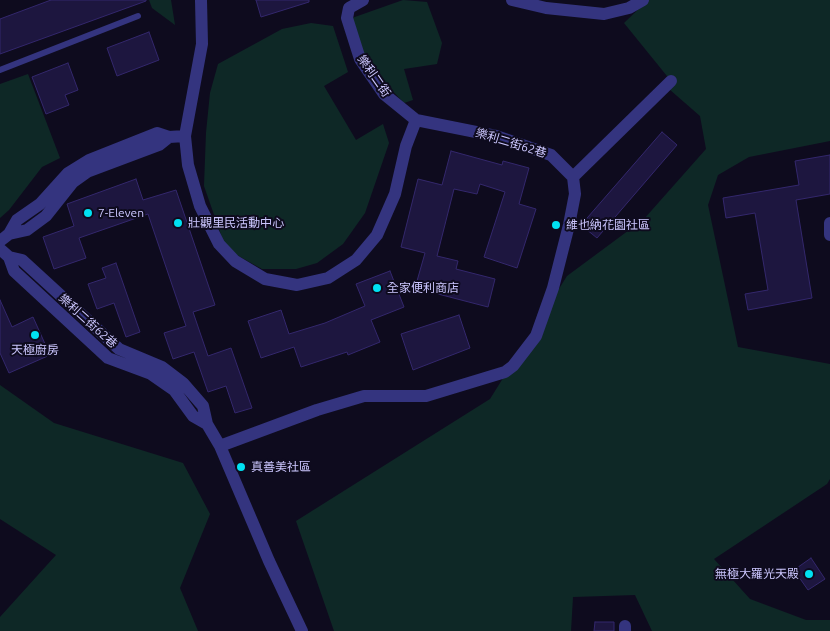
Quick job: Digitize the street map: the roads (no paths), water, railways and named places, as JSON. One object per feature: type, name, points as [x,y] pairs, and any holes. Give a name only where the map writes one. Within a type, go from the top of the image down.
[{"type":"street","points":[[202,0],[202,44],[185,136],[188,165],[200,206],[220,244],[235,262],[265,279],[296,285],[328,278],[356,260],[377,235],[395,194],[406,146],[416,120]]},
{"type":"street","name":"樂利二街","points":[[363,0],[349,8],[347,18],[360,59],[384,94],[416,120]]},
{"type":"street","points":[[512,0],[546,8],[604,14],[629,8],[643,0]]},
{"type":"street","points":[[220,446],[317,410],[364,396],[426,396],[505,372],[513,366],[536,336],[552,288],[569,225],[574,194],[573,177],[671,81]]},
{"type":"street","name":"樂利二街62巷","points":[[416,120],[496,136],[551,154],[573,177]]},
{"type":"street","points":[[5,238],[17,220],[40,204],[68,173],[89,160],[157,133],[169,137],[185,136]]},
{"type":"street","points":[[830,224],[830,235]]},
{"type":"street","name":"樂利二街62巷","points":[[4,253],[22,260],[93,336],[162,367],[183,383],[203,406],[208,424],[220,446],[269,561],[302,631]]},
{"type":"lane","points":[[0,70],[138,16]]},
{"type":"place","name":"7-Eleven","points":[[88,213]]},
{"type":"place","name":"壯觀里民活動中心","points":[[178,223]]},
{"type":"place","name":"維也納花園社區","points":[[556,225]]},
{"type":"place","name":"全家便利商店","points":[[377,288]]},
{"type":"place","name":"天極廚房","points":[[35,335]]},
{"type":"place","name":"真善美社區","points":[[241,467]]},
{"type":"place","name":"無極大羅光天殿","points":[[809,574]]}]
